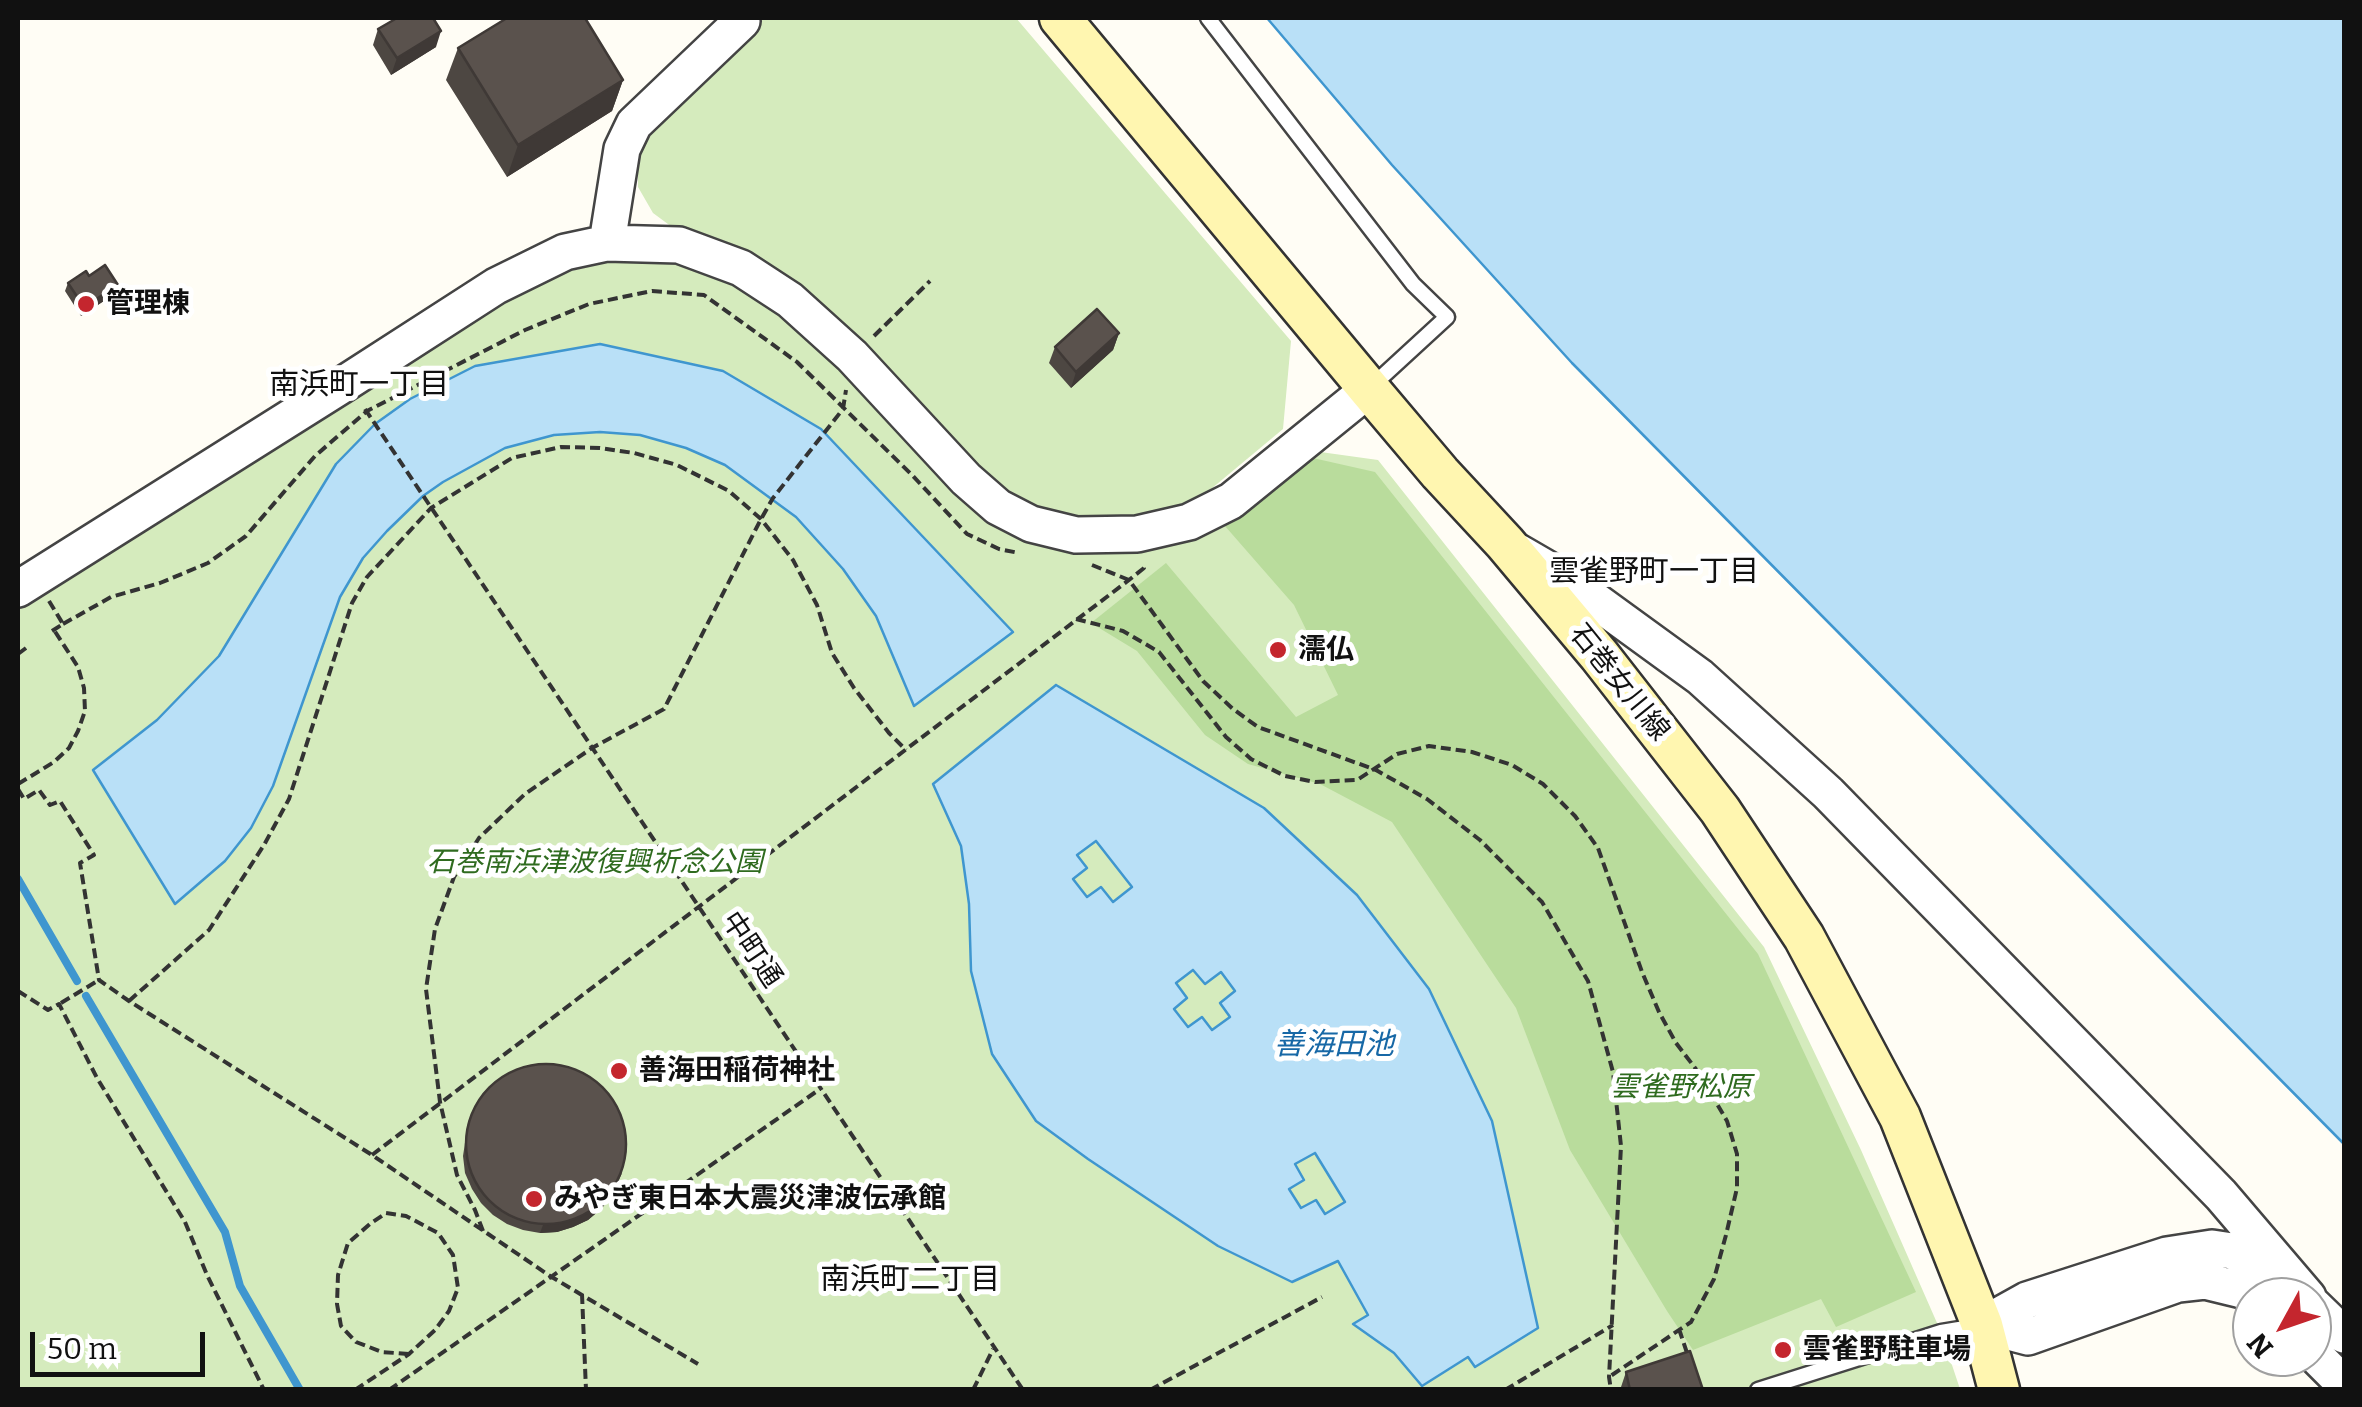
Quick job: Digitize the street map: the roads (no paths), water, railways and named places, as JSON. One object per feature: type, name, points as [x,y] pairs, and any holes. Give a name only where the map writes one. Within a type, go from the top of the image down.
[{"type":"main road","name":"石巻女川線","points":[[1060,18],[1369,389],[1505,543],[1720,810],[1804,937],[1900,1117],[1982,1325],[2000,1390]]},
{"type":"street","points":[[607,243],[622,149],[634,124],[742,21],[739,18]]},
{"type":"street","points":[[18,589],[357,397],[496,286],[564,252],[607,243],[679,246],[741,268],[790,300],[852,356],[966,479],[998,506],[1031,524],[1076,535],[1136,534],[1188,522],[1231,501],[1369,389]]},
{"type":"street","points":[[1505,543],[1568,582],[1700,677],[1828,793],[2221,1195],[2290,1277]]},
{"type":"street","points":[[1982,1325],[2027,1300],[2167,1255],[2212,1248],[2232,1252],[2280,1277]]},
{"type":"street","points":[[1982,1325],[2028,1337],[2178,1284],[2205,1282],[2232,1288]]},
{"type":"lane","points":[[1208,18],[1413,284],[1447,317],[1369,389]]},
{"type":"lane","points":[[1758,1390],[1940,1332],[1982,1325]]},
{"type":"water","points":[[1267,18],[2344,18],[2344,1144],[1572,363],[1392,165]]},
{"type":"water","points":[[600,344],[723,371],[821,429],[1013,632],[914,706],[876,616],[843,569],[796,517],[725,465],[686,448],[640,435],[554,435],[505,448],[423,496],[363,558],[340,597],[273,786],[251,828],[225,861],[175,904],[93,770],[157,720],[219,656],[336,464],[375,424],[410,399],[475,366]]},
{"type":"water","name":"善海田池","points":[[1056,685],[1264,808],[1357,895],[1429,989],[1492,1121],[1538,1328],[1475,1367],[1468,1357],[1422,1386],[1394,1353],[1353,1324],[1368,1315],[1338,1261],[1292,1282],[1218,1246],[1036,1121],[992,1054],[971,971],[969,904],[961,846],[933,784]],"holes":[[[1096,841],[1132,887],[1113,902],[1101,887],[1087,897],[1073,879],[1087,868],[1077,855]],[[1193,970],[1205,984],[1221,972],[1235,991],[1220,1003],[1230,1017],[1212,1030],[1202,1017],[1188,1027],[1174,1009],[1187,998],[1176,983]],[[1315,1153],[1345,1202],[1325,1214],[1316,1200],[1301,1208],[1289,1189],[1304,1180],[1295,1164]]]},
{"type":"waterway","points":[[18,879],[77,981]]},
{"type":"waterway","points":[[86,996],[225,1232],[240,1286],[300,1390]]},
{"type":"place","name":"管理棟","points":[[86,304]]},
{"type":"place","name":"濡仏","points":[[1278,650]]},
{"type":"place","name":"善海田稲荷神社","points":[[619,1071]]},
{"type":"place","name":"みやぎ東日本大震災津波伝承館","points":[[534,1199]]},
{"type":"place","name":"雲雀野駐車場","points":[[1783,1350]]},
{"type":"district","name":"南浜町一丁目","points":[[359,386]]},
{"type":"district","name":"雲雀野町一丁目","points":[[1654,573]]},
{"type":"district","name":"南浜町二丁目","points":[[910,1281]]},
{"type":"park label","name":"石巻南浜津波復興祈念公園","points":[[595,863]]},
{"type":"park label","name":"雲雀野松原","points":[[1681,1088]]}]
